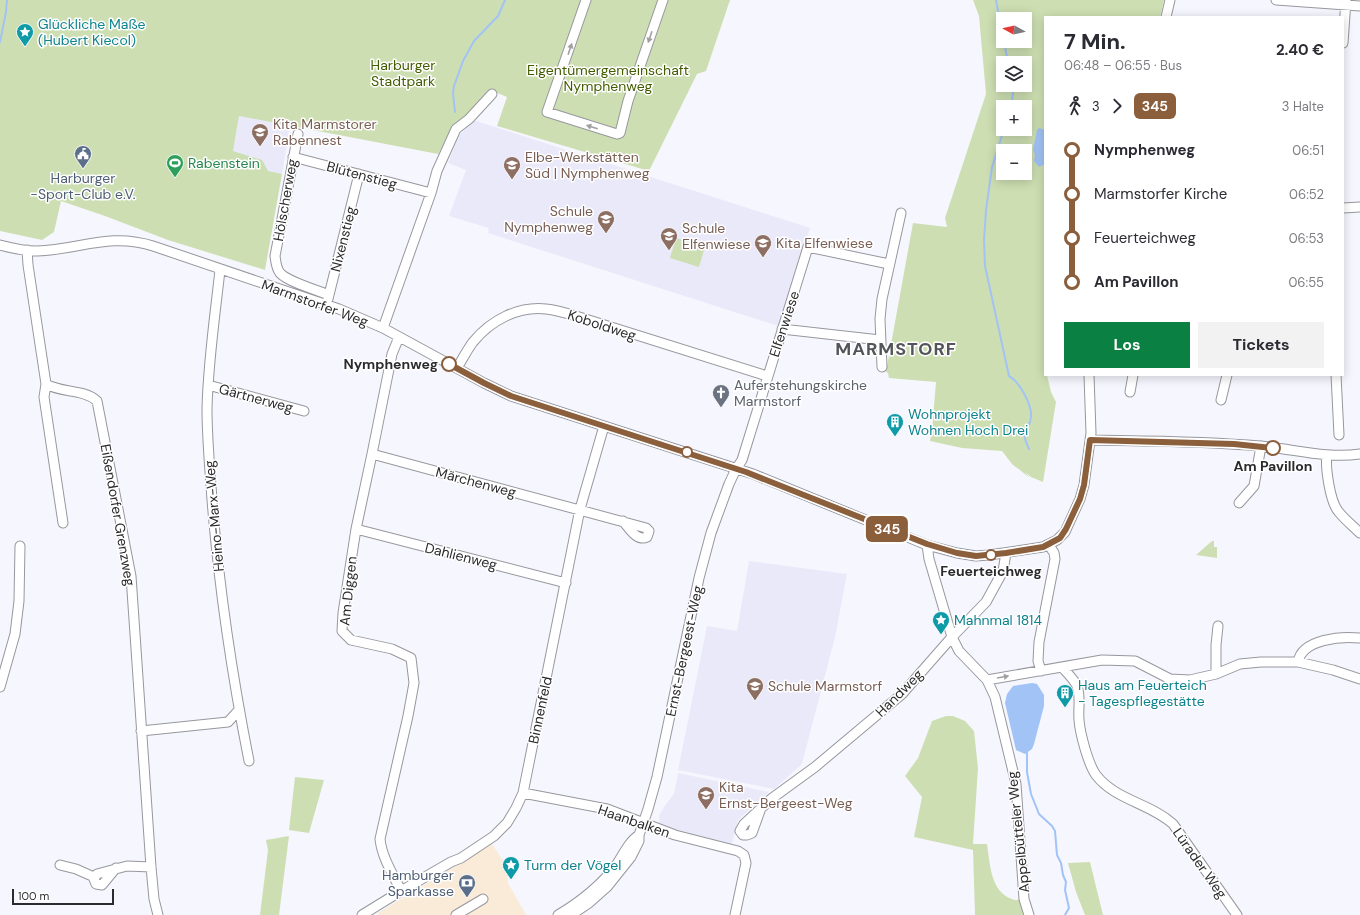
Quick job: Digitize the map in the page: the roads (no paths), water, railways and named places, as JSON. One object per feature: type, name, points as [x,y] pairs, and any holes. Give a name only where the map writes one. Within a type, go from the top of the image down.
[{"type":"street","points":[[586,0],[547,112],[617,134],[620,133],[628,101],[663,0]]},
{"type":"street","points":[[1166,16],[1170,0]]},
{"type":"street","points":[[1276,0],[1346,2],[1360,6]]},
{"type":"street","points":[[1344,29],[1346,2]]},
{"type":"street","points":[[383,328],[431,193],[437,171],[456,129],[492,94]]},
{"type":"street","name":"Hölscherweg","points":[[276,266],[275,256],[298,134]]},
{"type":"street","name":"Blütenstieg","points":[[293,157],[431,193]]},
{"type":"street","name":"Nixenstieg","points":[[327,305],[359,174]]},
{"type":"street","points":[[1344,208],[1360,207]]},
{"type":"street","points":[[882,367],[880,319],[882,299],[901,213]]},
{"type":"street","name":"Marmstorfer Weg","points":[[0,245],[27,250],[48,250],[103,241],[137,242],[339,309],[383,328],[511,396],[736,469],[927,544],[966,555],[1006,553],[1049,545]]},
{"type":"street","name":"Elfenwiese","points":[[736,469],[742,460],[808,247],[889,264]]},
{"type":"street","points":[[27,250],[46,384],[44,397],[63,523]]},
{"type":"street","name":"Marmstorfer Weg","points":[[276,266],[280,273],[288,278],[329,295]]},
{"type":"street","name":"Heino-Marx-Weg","points":[[220,270],[208,385],[207,435],[216,554],[221,597],[239,710],[249,761]]},
{"type":"street","name":"Koboldweg","points":[[457,368],[472,343],[482,332],[494,323],[509,315],[536,308],[555,310],[576,316],[767,376]]},
{"type":"street","points":[[782,329],[880,340]]},
{"type":"street","name":"Am Diggen","points":[[399,337],[392,354],[356,529],[344,607],[342,631],[351,640],[392,650],[411,658],[414,683],[380,840],[381,848],[388,866],[401,891]]},
{"type":"street","points":[[1041,670],[1038,660],[1039,642],[1055,559],[1049,545],[1060,538],[1065,532],[1080,499],[1084,485],[1090,440],[1089,376]]},
{"type":"street","points":[[1130,392],[1133,376]]},
{"type":"street","points":[[1222,400],[1226,376]]},
{"type":"street","points":[[1336,376],[1339,435]]},
{"type":"street","name":"Eißendorfer Grenzweg","points":[[46,384],[52,388],[91,396],[97,401],[132,576],[151,867],[154,899],[158,915]]},
{"type":"street","name":"Gärtnerweg","points":[[208,385],[304,411]]},
{"type":"street","name":"Binnenfeld","points":[[362,915],[451,862],[462,858],[494,836],[506,823],[516,808],[523,793],[580,509],[604,426]]},
{"type":"street","points":[[1090,440],[1261,446],[1341,456],[1360,454]]},
{"type":"street","points":[[1239,503],[1254,486],[1261,446]]},
{"type":"street","name":"Märchenweg","points":[[372,454],[623,521]]},
{"type":"street","points":[[1327,455],[1326,467],[1330,488],[1337,510],[1360,533]]},
{"type":"street","name":"Ernst-Bergeest-Weg","points":[[571,915],[598,896],[613,880],[626,864],[639,841],[639,835],[657,777],[699,578],[710,537],[736,469]]},
{"type":"street","name":"Dahlienweg","points":[[356,529],[566,583]]},
{"type":"street","points":[[927,544],[929,558],[952,637],[959,651],[987,680],[1102,660],[1135,661],[1170,679],[1190,680],[1216,674],[1240,664],[1261,662],[1298,662],[1333,670],[1360,679]]},
{"type":"street","points":[[0,687],[16,634],[19,601],[20,546]]},
{"type":"street","name":"Handweg","points":[[762,808],[817,766],[902,694],[952,637],[986,602],[1003,571],[1006,553]]},
{"type":"street","points":[[1216,674],[1216,645],[1218,626]]},
{"type":"street","points":[[1298,662],[1299,657],[1303,652],[1314,644],[1335,639],[1360,638]]},
{"type":"street","name":"Lürader Weg","points":[[1062,667],[1078,688],[1079,721],[1091,765],[1097,775],[1107,786],[1116,792],[1162,815],[1173,824],[1237,915]]},
{"type":"street","name":"Appelbütteler Weg","points":[[987,680],[995,697],[1016,784],[1024,899],[1029,915]]},
{"type":"street","points":[[141,732],[228,722],[239,710]]},
{"type":"street","name":"Haanbalken","points":[[523,793],[607,809],[643,824],[685,838],[736,850],[744,855],[746,866],[735,915]]},
{"type":"street","name":"Ernst-Bergeest-Weg","points":[[558,915],[584,898],[600,884],[618,863],[634,838],[639,835]]},
{"type":"street","points":[[60,865],[94,876],[116,868],[127,866],[151,867]]},
{"type":"street","points":[[456,915],[483,899]]},
{"type":"water","points":[[1039,128],[1044,130],[1044,164],[1039,167],[1034,161],[1035,155],[1033,149],[1037,130]]},
{"type":"water","points":[[1032,683],[1037,684],[1044,695],[1044,706],[1034,744],[1032,749],[1025,754],[1016,750],[1005,703],[1007,694],[1013,686]]},
{"type":"waterway","points":[[0,42],[7,0]]},
{"type":"waterway","points":[[455,112],[453,93],[454,86],[463,61],[474,41],[498,16],[505,0]]},
{"type":"waterway","points":[[996,0],[998,12]]},
{"type":"waterway","points":[[1005,48],[1007,56]]},
{"type":"waterway","points":[[1012,100],[1013,92]]},
{"type":"waterway","points":[[1002,136],[992,167],[986,210],[984,240],[985,266],[1009,376],[1021,388],[1030,406],[1031,420],[1025,432],[1026,442],[1029,449]]},
{"type":"waterway","points":[[1027,752],[1027,772],[1031,794],[1039,814],[1052,826],[1055,831],[1057,855],[1061,863],[1066,882],[1065,890],[1069,908],[1065,915]]},
{"type":"place","name":"Glückliche Maße (Hubert Kiecol)","points":[[25,47]]},
{"type":"place","name":"Kita Marmstorer Rabennest","points":[[260,147]]},
{"type":"place","name":"Harburger -Sport-Club e.V.","points":[[83,169]]},
{"type":"place","name":"Rabenstein","points":[[175,178]]},
{"type":"place","name":"Elbe-Werkstätten Süd | Nymphenweg","points":[[512,180]]},
{"type":"place","name":"Schule Nymphenweg","points":[[606,234]]},
{"type":"place","name":"Schule Elfenwiese","points":[[669,251]]},
{"type":"place","name":"Kita Elfenwiese","points":[[763,258]]},
{"type":"place","name":"Nymphenweg","points":[[449,364]]},
{"type":"place","name":"Auferstehungskirche Marmstorf","points":[[721,408]]},
{"type":"place","name":"Wohnprojekt Wohnen Hoch Drei","points":[[895,437]]},
{"type":"place","name":"Am Pavillon","points":[[1273,448]]},
{"type":"place","name":"Feuerteichweg","points":[[991,555]]},
{"type":"place","name":"Mahnmal 1814","points":[[941,635]]},
{"type":"place","name":"Schule Marmstorf","points":[[755,701]]},
{"type":"place","name":"Haus am Feuerteich - Tagespflegestätte","points":[[1065,708]]},
{"type":"place","name":"Kita Ernst-Bergeest-Weg","points":[[706,810]]},
{"type":"place","name":"Turm der Vögel","points":[[511,880]]},
{"type":"place","name":"Hamburger Sparkasse","points":[[467,898]]},
{"type":"district","name":"MARMSTORF","points":[[896,349]]},
{"type":"park label","name":"Harburger Stadtpark","points":[[403,74]]},
{"type":"park label","name":"Eigentümergemeinschaft Nymphenweg","points":[[608,78]]}]
